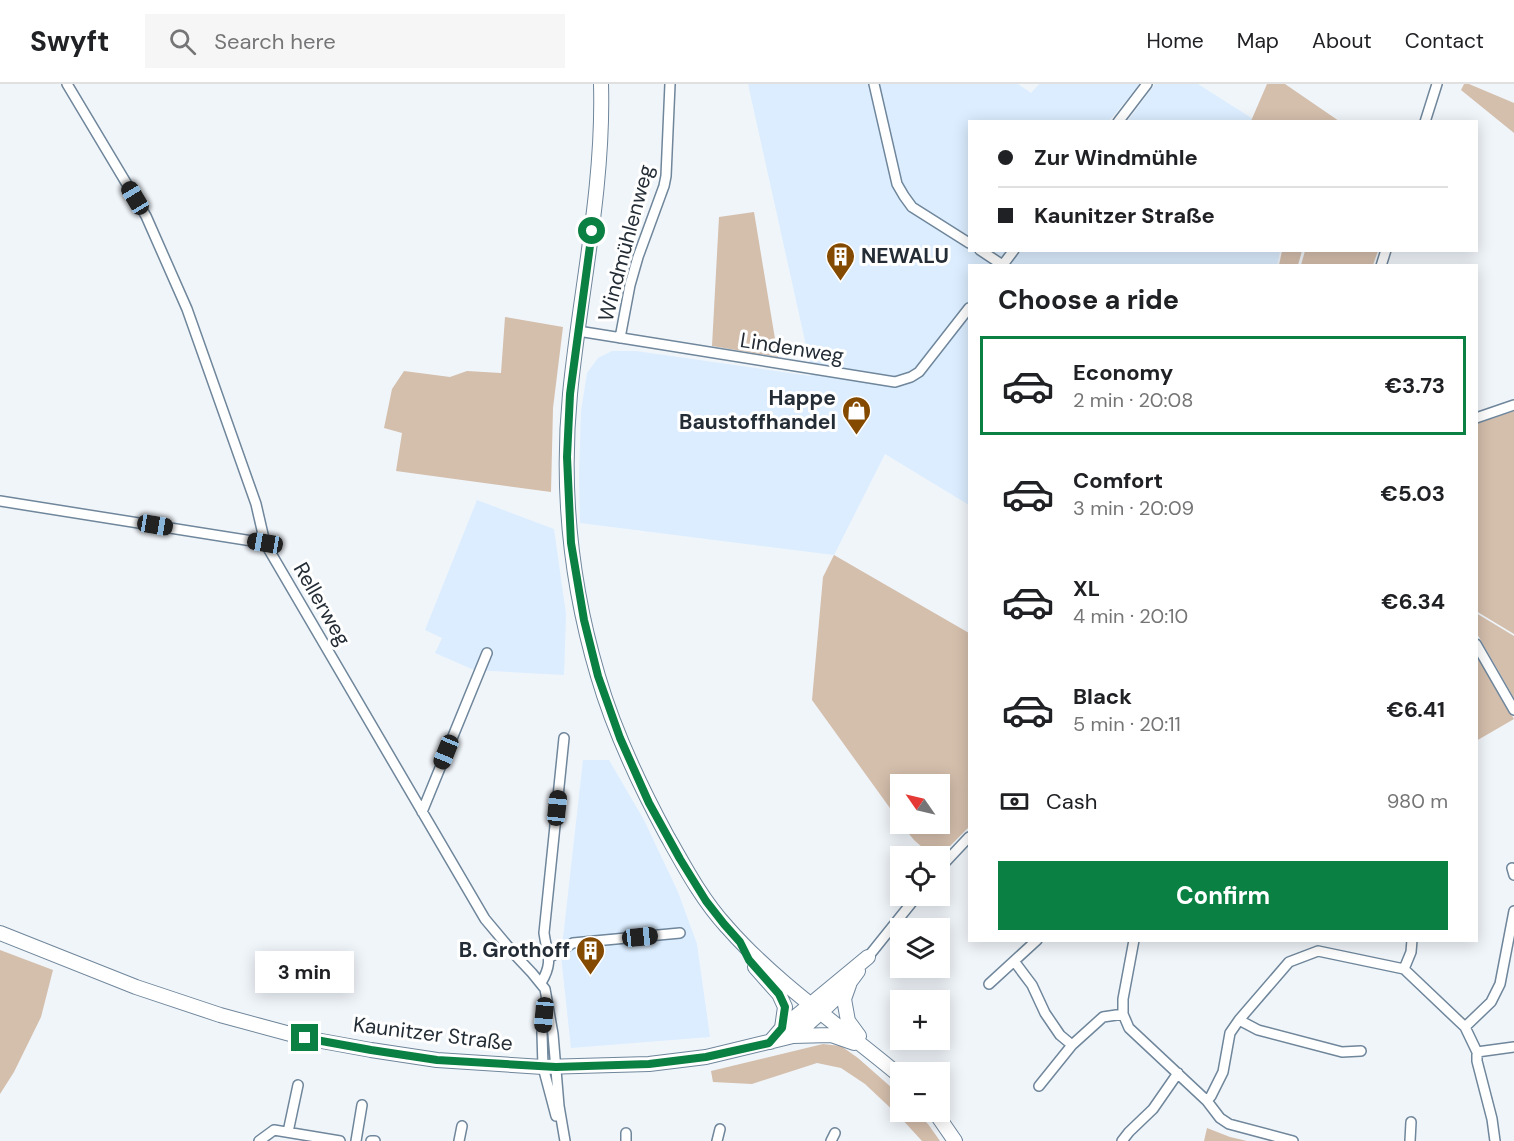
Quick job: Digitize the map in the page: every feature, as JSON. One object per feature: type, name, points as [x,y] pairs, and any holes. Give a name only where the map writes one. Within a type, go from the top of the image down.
[{"type":"main road","points":[[601,84],[595,208],[570,394],[567,475],[571,543],[584,620],[598,676],[620,738],[649,803],[706,901],[740,942],[774,974],[890,1068]]},
{"type":"main road","name":"Kaunitzer Straße","points":[[0,933],[147,990],[220,1015],[305,1038],[437,1060],[549,1067],[649,1064],[706,1057],[769,1043],[788,1032]]},
{"type":"main road","points":[[740,942],[749,960],[779,994],[785,1007],[788,1032]]},
{"type":"main road","points":[[816,1009],[844,975],[868,957]]},
{"type":"main road","points":[[867,1048],[848,1021],[844,999],[851,982],[868,957]]},
{"type":"main road","points":[[788,1032],[851,982]]},
{"type":"main road","points":[[788,1032],[831,1035],[867,1048]]},
{"type":"main road","points":[[941,1122],[955,1141]]},
{"type":"street","name":"Rellerweg","points":[[67,84],[146,216],[187,309],[256,504],[265,543],[485,919],[541,982]]},
{"type":"street","name":"Windmühlenweg","points":[[620,338],[630,285],[666,176],[670,84]]},
{"type":"street","points":[[874,84],[897,184],[904,196],[912,207],[968,242]]},
{"type":"street","points":[[1120,120],[1147,84]]},
{"type":"street","points":[[1426,120],[1437,84]]},
{"type":"street","points":[[983,252],[1001,264]]},
{"type":"street","name":"Lindenweg","points":[[578,331],[895,382],[919,372],[968,309]]},
{"type":"street","points":[[1478,417],[1514,405]]},
{"type":"street","points":[[0,501],[265,543]]},
{"type":"street","points":[[1478,647],[1514,710]]},
{"type":"street","points":[[422,812],[487,653]]},
{"type":"street","points":[[564,738],[544,933],[549,958],[541,982],[546,996],[542,1033],[564,1141]]},
{"type":"street","points":[[950,857],[968,838]]},
{"type":"street","points":[[868,957],[910,906]]},
{"type":"street","points":[[1465,1027],[1491,1002],[1500,984],[1514,911]]},
{"type":"street","points":[[549,958],[573,942],[680,933]]},
{"type":"street","points":[[989,984],[1034,942]]},
{"type":"street","points":[[1134,942],[1123,999],[1123,1014],[1129,1029],[1207,1101],[1220,1118],[1229,1124],[1293,1141]]},
{"type":"street","points":[[1317,942],[1318,951]]},
{"type":"street","points":[[1404,969],[1411,952],[1412,942]]},
{"type":"street","points":[[1207,1101],[1222,1072],[1230,1033],[1239,1020],[1289,962],[1318,951],[1404,969],[1465,1027],[1477,1052],[1495,1141]]},
{"type":"street","points":[[1014,961],[1032,986],[1045,1013],[1060,1035],[1072,1045]]},
{"type":"street","points":[[1039,1086],[1072,1045],[1103,1017],[1123,1014]]},
{"type":"street","points":[[1239,1020],[1258,1030],[1310,1044],[1342,1052],[1361,1051]]},
{"type":"street","points":[[1477,1052],[1514,1047]]},
{"type":"street","points":[[1122,1141],[1153,1109],[1178,1073]]},
{"type":"street","points":[[288,1132],[298,1085]]},
{"type":"street","points":[[356,1141],[362,1105]]},
{"type":"street","points":[[1410,1141],[1411,1122]]},
{"type":"street","points":[[459,1141],[462,1126]]},
{"type":"street","points":[[717,1141],[720,1129]]},
{"type":"street","points":[[259,1141],[269,1138],[274,1130],[322,1140],[340,1141]]},
{"type":"shaded area","points":[[748,84],[1018,84],[1031,93],[1039,84],[1140,84],[1110,120],[968,120],[968,252],[1280,252],[1277,264],[968,264],[968,504],[885,454],[834,555],[580,523],[581,411],[587,373],[598,358],[612,351],[636,351],[811,376]]},
{"type":"shaded area","points":[[1155,84],[1198,84],[1253,119],[1252,120],[1128,120]]},
{"type":"shaded area","points":[[1267,84],[1285,84],[1338,120],[1251,120]]},
{"type":"shaded area","points":[[1464,84],[1514,103],[1514,133],[1461,90]]},
{"type":"shaded area","points":[[754,212],[778,357],[712,346],[719,217]]},
{"type":"shaded area","points":[[1282,252],[1302,252],[1298,264],[1279,264]]},
{"type":"shaded area","points":[[1304,252],[1378,252],[1373,264],[1301,264]]},
{"type":"shaded area","points":[[505,317],[563,327],[553,408],[551,492],[396,471],[402,433],[384,428],[392,389],[404,371],[450,377],[467,371],[501,373]]},
{"type":"shaded area","points":[[1514,411],[1514,634],[1478,612],[1478,423]]},
{"type":"shaded area","points":[[477,500],[554,529],[566,614],[564,675],[474,670],[435,653],[442,638],[425,630]]},
{"type":"shaded area","points":[[834,555],[968,632],[968,828],[950,846],[921,846],[909,834],[950,834],[950,774],[890,774],[890,808],[812,700],[823,577]]},
{"type":"shaded area","points":[[1478,614],[1514,636],[1514,698],[1478,635]]},
{"type":"shaded area","points":[[1478,658],[1514,719],[1478,740]]},
{"type":"shaded area","points":[[583,760],[609,760],[644,820],[678,892],[697,944],[710,1037],[571,1048],[561,956]]},
{"type":"shaded area","points":[[0,950],[53,970],[41,1017],[14,1072],[0,1094]]},
{"type":"shaded area","points":[[823,1044],[841,1046],[890,1086],[890,1108],[865,1084],[841,1068],[817,1063],[752,1084],[713,1082],[711,1071]]},
{"type":"shaded area","points":[[905,1122],[926,1122],[940,1141],[922,1141]]},
{"type":"shaded area","points":[[1207,1128],[1230,1137],[1247,1141],[1204,1141]]},
{"type":"place","name":"NEWALU","points":[[840,282]]},
{"type":"place","name":"Happe Baustoffhandel","points":[[857,436]]},
{"type":"place","name":"B. Grothoff","points":[[591,976]]},
{"type":"route","points":[[305,1038],[437,1060],[556,1067],[649,1064],[706,1057],[769,1043],[782,1028],[785,1007],[779,994],[749,960],[740,942],[706,901],[649,803],[620,738],[598,676],[584,620],[571,543],[567,457],[570,394],[592,231]]}]
